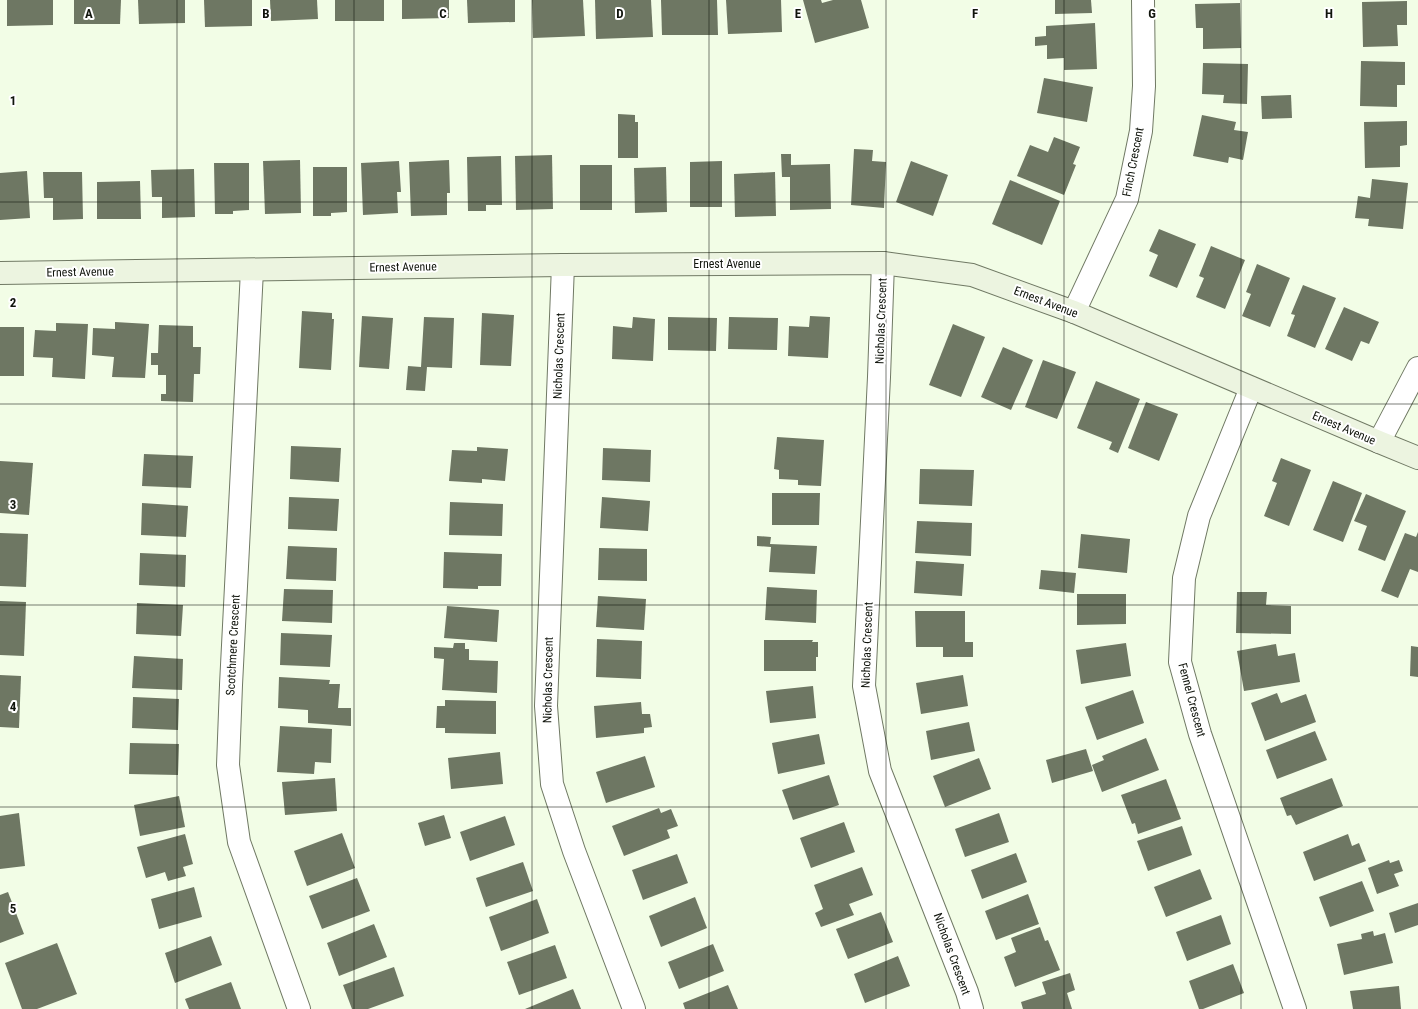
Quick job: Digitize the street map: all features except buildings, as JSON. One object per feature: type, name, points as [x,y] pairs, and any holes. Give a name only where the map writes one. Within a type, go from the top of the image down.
[{"type":"street","name":"Finch Crescent","points":[[1074,312],[1127,199],[1141,131],[1144,86],[1143,0]]},
{"type":"street","name":"Ernest Avenue","points":[[0,273],[563,265],[883,263],[972,274],[1074,312],[1418,458]]},
{"type":"street","name":"Nicholas Crescent","points":[[883,263],[864,686],[880,771],[959,970],[972,1009]]},
{"type":"street","name":"Nicholas Crescent","points":[[563,265],[546,706],[552,784],[574,851],[634,1009]]},
{"type":"street","name":"Scotchmere Crescent","points":[[252,270],[228,765],[239,842],[300,1009]]},
{"type":"street","points":[[1379,442],[1418,368]]},
{"type":"street","name":"Fennel Crescent","points":[[1251,388],[1199,516],[1184,578],[1180,662],[1200,734],[1295,1009]]}]
